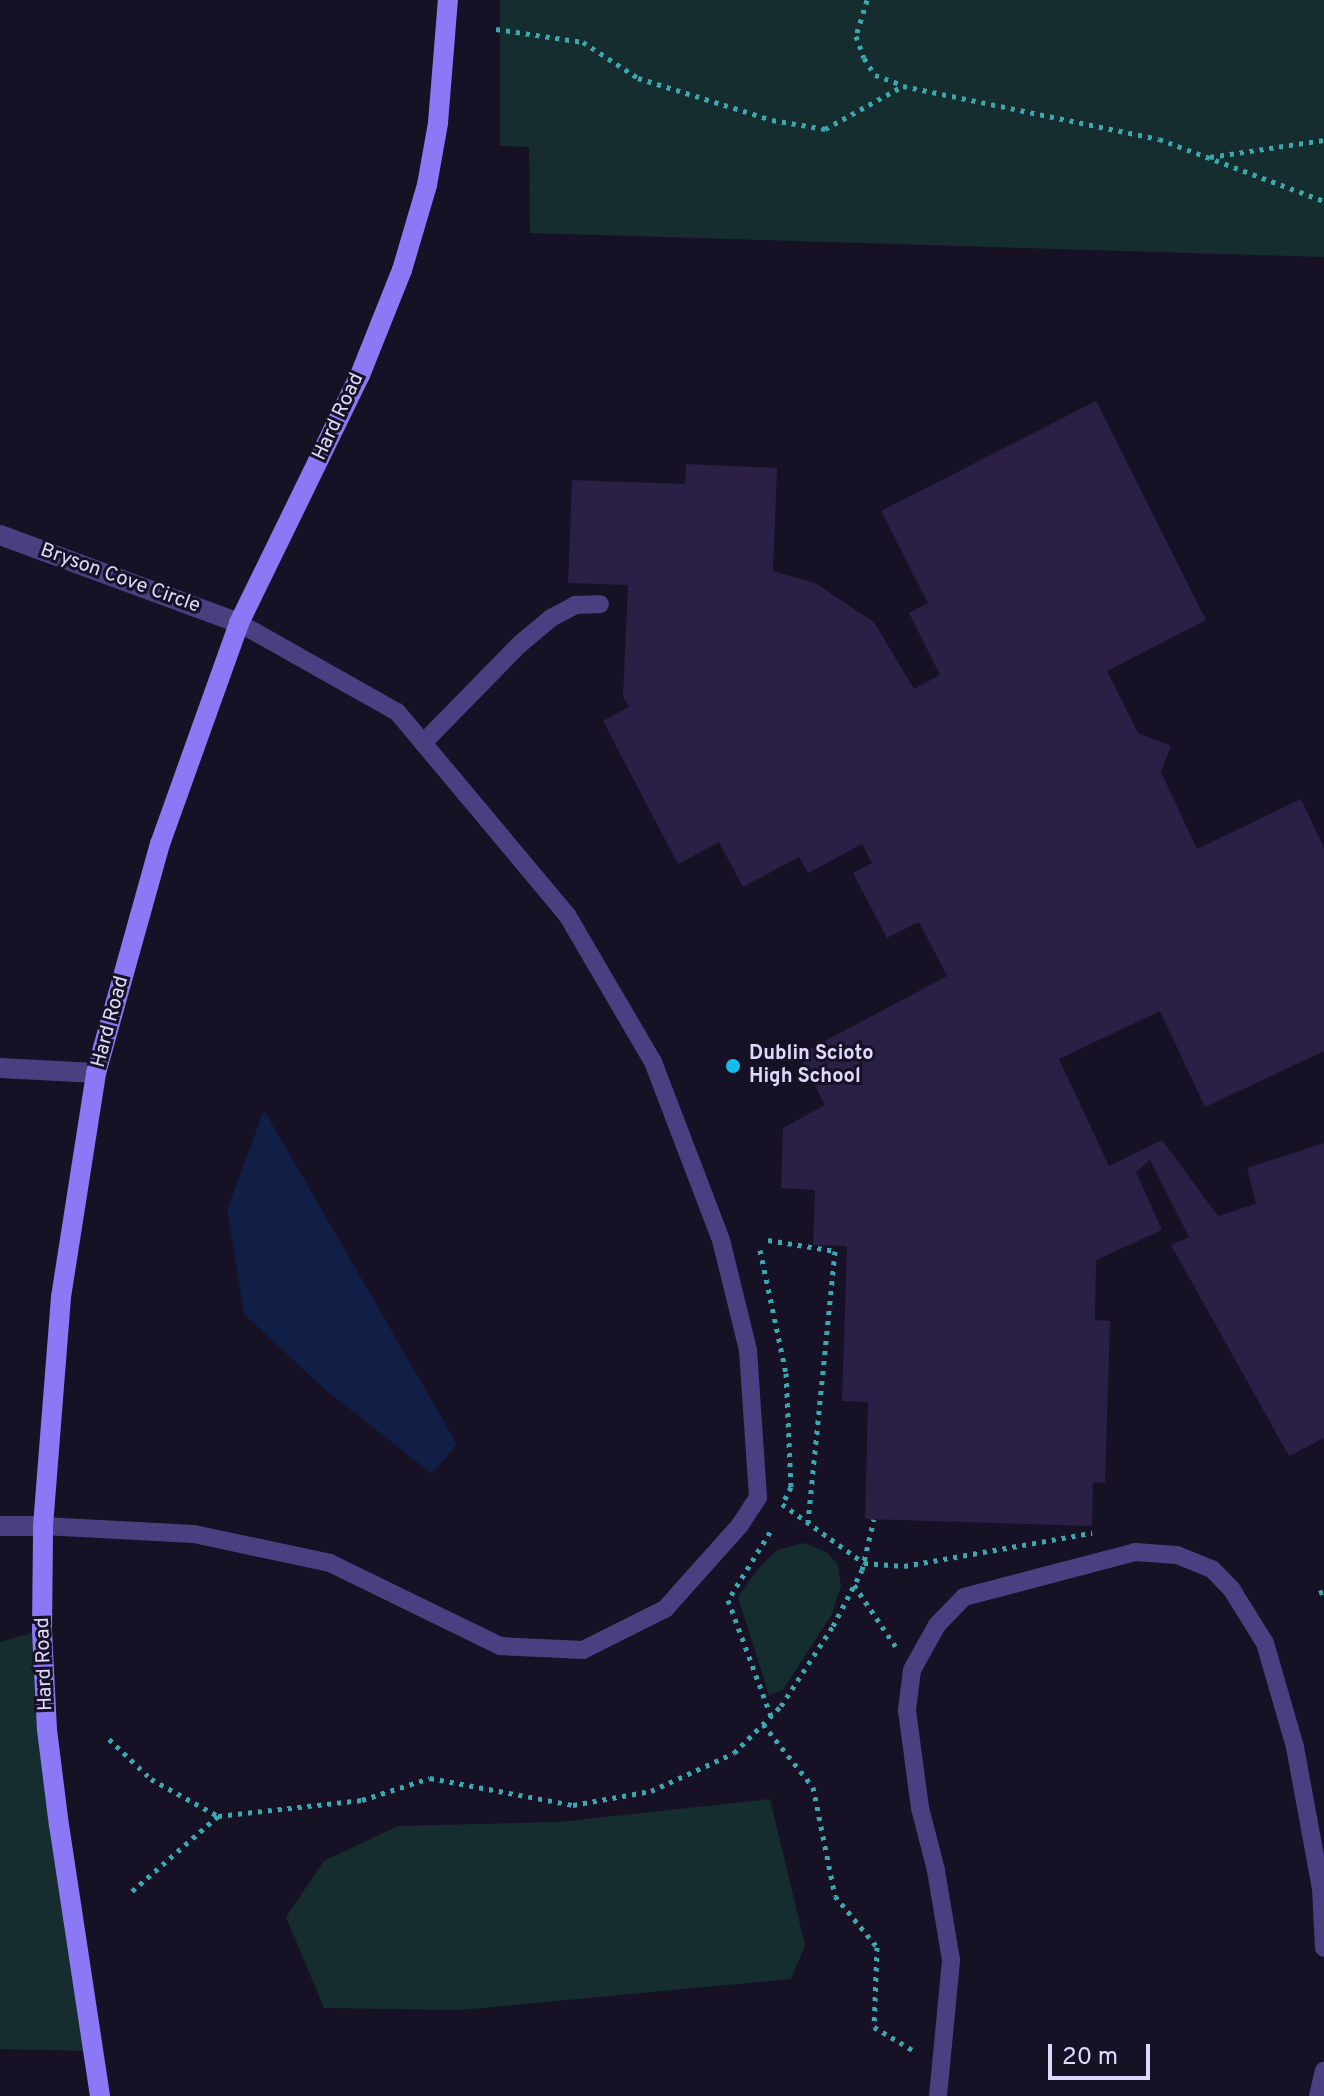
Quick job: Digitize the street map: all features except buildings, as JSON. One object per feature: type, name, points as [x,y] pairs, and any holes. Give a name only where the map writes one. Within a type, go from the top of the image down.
[{"type":"main road","name":"Hard Road","points":[[100,2096],[47,1730],[42,1630],[43,1526],[61,1297],[96,1073],[160,844],[239,623],[360,375],[402,270],[427,185],[438,123],[448,0]]},
{"type":"street","name":"Bryson Cove Circle","points":[[0,535],[239,623]]},
{"type":"street","points":[[0,1068],[96,1073]]},
{"type":"street","points":[[0,1526],[43,1526]]},
{"type":"lane","points":[[423,743],[520,644],[551,618],[575,605],[600,604]]},
{"type":"lane","points":[[43,1526],[194,1534],[330,1563],[500,1646],[583,1650],[665,1609],[740,1525],[758,1497],[748,1350],[721,1240],[653,1062],[567,915],[397,712],[239,623]]},
{"type":"lane","points":[[938,2096],[951,1960],[918,1794],[907,1710],[912,1670],[937,1625],[964,1597],[1135,1552],[1177,1555],[1212,1569],[1232,1590],[1265,1643],[1295,1747],[1321,1888],[1324,1948]]},
{"type":"lane","points":[[1318,2096],[1324,2071]]},
{"type":"path","points":[[867,0],[856,36],[864,58],[875,75],[903,86],[1159,139],[1324,201]]},
{"type":"path","points":[[496,29],[583,42],[638,78],[772,120],[825,129],[903,86]]},
{"type":"path","points":[[1209,157],[1324,140]]},
{"type":"path","points":[[768,1240],[835,1251],[808,1522]]},
{"type":"path","points":[[758,1497],[783,1504],[864,1563],[904,1566],[1092,1533]]},
{"type":"path","points":[[129,1894],[218,1816],[362,1800],[430,1778],[573,1805],[651,1791],[734,1753],[781,1706],[833,1626],[864,1563],[874,1519]]},
{"type":"path","points":[[854,1585],[912,1670]]},
{"type":"path","points":[[763,1724],[813,1787],[835,1896],[877,1947],[874,2027],[941,2067]]},
{"type":"path","points":[[109,1739],[151,1779],[218,1816]]},
{"type":"green space","points":[[500,0],[1324,0],[1324,257],[530,233],[529,147],[500,146]]},
{"type":"green space","points":[[804,1543],[828,1553],[838,1565],[841,1586],[832,1614],[783,1690],[769,1695],[738,1597],[757,1570],[777,1550]]},
{"type":"green space","points":[[42,1630],[92,2051],[0,2049],[0,1642]]},
{"type":"green space","points":[[770,1799],[805,1945],[791,1979],[461,2010],[324,2008],[286,1917],[324,1861],[398,1826],[559,1822]]},
{"type":"water","points":[[264,1110],[457,1444],[432,1474],[322,1387],[244,1314],[227,1210]]},
{"type":"place","name":"Dublin Scioto High School","points":[[733,1066]]}]
